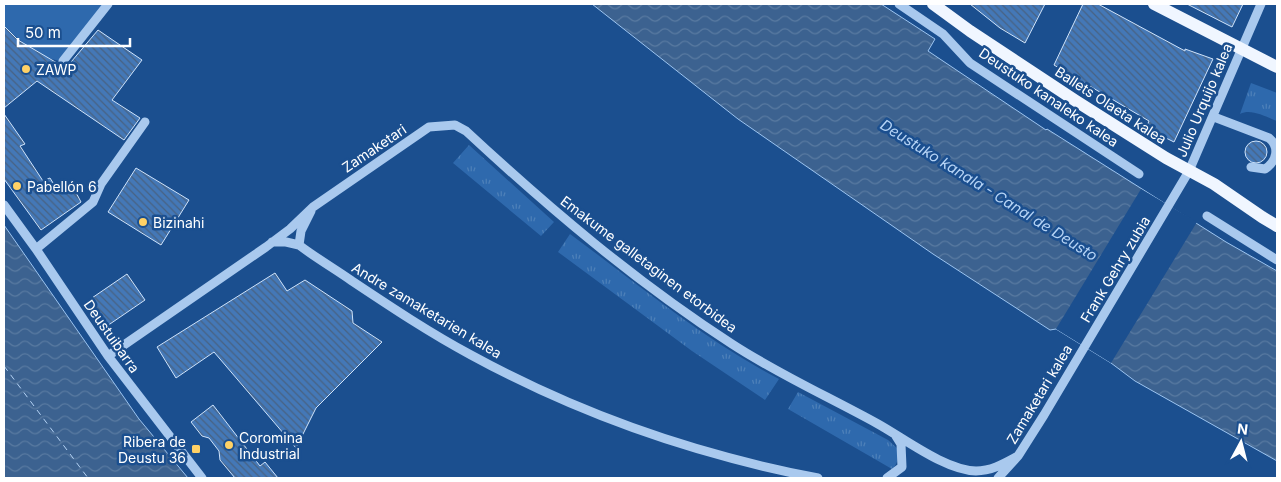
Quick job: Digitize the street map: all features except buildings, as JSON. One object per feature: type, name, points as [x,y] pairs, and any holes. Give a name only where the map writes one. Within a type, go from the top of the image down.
[{"type":"main road","name":"Ballets Olaeta kalea","points":[[933,4],[1076,101],[1214,184],[1277,226]]},
{"type":"main road","points":[[1154,4],[1277,67]]},
{"type":"street","points":[[63,61],[108,4]]},
{"type":"street","name":"Deustuko kanaleko kalea","points":[[899,4],[943,34],[970,63],[1139,174]]},
{"type":"street","name":"Julio Urquijo kalea","points":[[1170,206],[1190,171],[1261,4]]},
{"type":"street","points":[[1214,117],[1273,141],[1276,146],[1276,156],[1272,162],[1265,169],[1252,167]]},
{"type":"street","points":[[36,249],[93,202],[101,184],[145,122]]},
{"type":"street","name":"Zamaketari","points":[[272,242],[290,229],[313,207],[429,127],[455,125]]},
{"type":"street","name":"Emakume galletaginen etorbidea","points":[[455,125],[466,131],[581,234],[674,303],[760,362],[894,433],[946,464],[976,471],[993,469],[1018,456]]},
{"type":"street","name":"Deustuibarra","points":[[4,205],[108,356],[202,478]]},
{"type":"street","name":"Frank Gehry zubia","points":[[1084,347],[1170,206]]},
{"type":"street","name":"Zamaketari","points":[[299,245],[301,231],[313,207]]},
{"type":"street","points":[[1206,216],[1277,260]]},
{"type":"street","points":[[108,356],[272,242]]},
{"type":"street","name":"Andre zamaketarien kalea","points":[[272,242],[286,242],[299,245],[383,302],[470,355],[564,400],[620,424],[709,453],[818,478]]},
{"type":"street","name":"Zamaketari kalea","points":[[1018,456],[1084,347]]},
{"type":"street","points":[[887,478],[902,467],[901,444],[894,433]]},
{"type":"street","points":[[998,478],[1018,456]]},
{"type":"green space","points":[[4,4],[108,4],[63,61],[39,53],[23,43],[4,26]]},
{"type":"green space","points":[[1251,83],[1277,93],[1277,121],[1249,112],[1240,114]]},
{"type":"green space","points":[[469,145],[554,222],[541,236],[453,163]]},
{"type":"green space","points":[[570,234],[698,329],[751,364],[779,379],[765,400],[692,351],[558,252]]},
{"type":"green space","points":[[798,392],[888,440],[898,449],[898,459],[894,467],[892,469],[788,409]]},
{"type":"water","name":"Deustuko kanala - Canal de Deusto","points":[[592,4],[881,4],[935,39],[928,51],[1046,130],[1226,242],[1277,271],[1277,461],[1135,381],[1111,363],[1056,329],[1050,330],[933,254],[738,119]]},
{"type":"water","points":[[4,225],[139,419],[188,478],[4,478]]},
{"type":"pier","points":[[1141,189],[1197,222],[1111,363],[1056,329]]},
{"type":"ferry route","points":[[4,366],[88,478]]},
{"type":"place","name":"ZAWP","points":[[26,69]]},
{"type":"place","name":"Pabellón 6","points":[[17,186]]},
{"type":"place","name":"Bizinahi","points":[[143,222]]},
{"type":"place","name":"Coromina Industrial","points":[[229,445]]},
{"type":"place","name":"Ribera de Deustu 36","points":[[196,449]]}]
